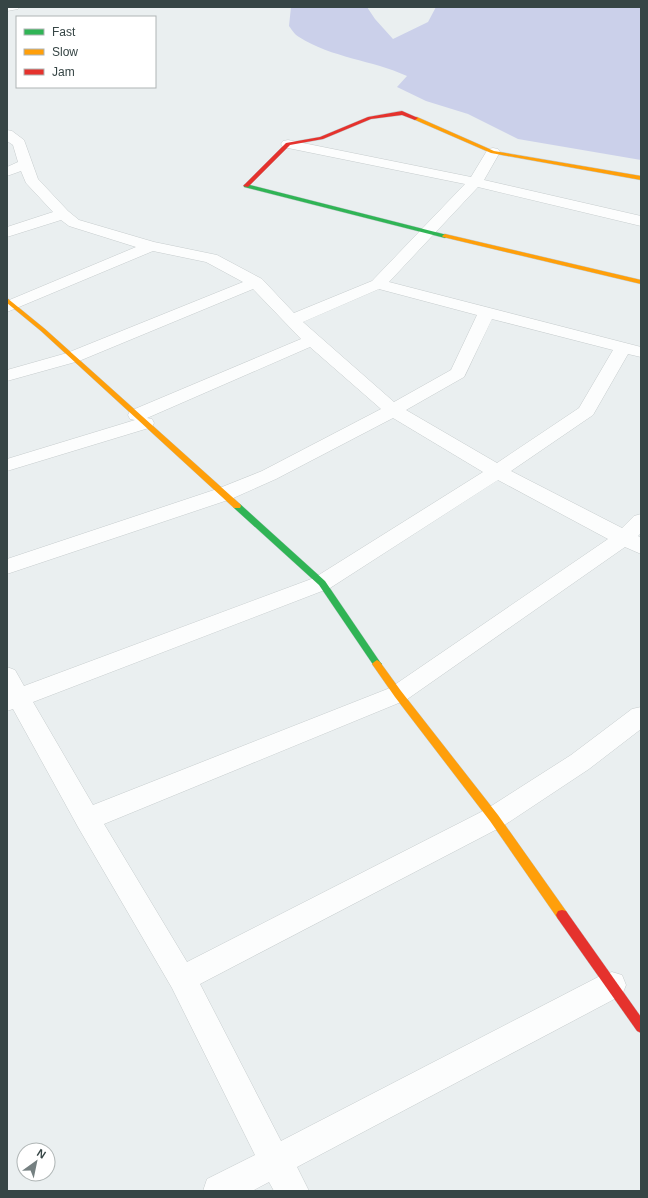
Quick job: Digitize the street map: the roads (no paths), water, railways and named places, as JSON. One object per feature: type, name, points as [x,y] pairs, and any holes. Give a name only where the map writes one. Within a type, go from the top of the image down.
[{"type":"street","points":[[7,8],[14,7]]},
{"type":"street","points":[[641,178],[493,152],[402,113],[370,118],[321,138],[288,144],[246,186],[426,232],[641,282]]},
{"type":"street","points":[[7,134],[19,143],[31,180],[63,214],[74,223],[151,246],[211,258],[256,282],[312,340],[393,410],[497,472],[636,535]]},
{"type":"street","points":[[288,144],[475,182],[641,221]]},
{"type":"street","points":[[292,320],[378,284],[475,182],[493,152]]},
{"type":"street","points":[[7,172],[26,164]]},
{"type":"street","points":[[7,232],[63,214]]},
{"type":"street","points":[[151,246],[9,304],[73,357],[322,583],[398,694],[494,818],[641,1027]]},
{"type":"street","points":[[7,376],[73,357],[256,282]]},
{"type":"street","points":[[293,1191],[276,1162],[182,979],[11,692],[322,583],[497,472],[586,411],[632,349],[486,313],[378,284]]},
{"type":"street","points":[[7,567],[224,494],[269,475],[393,410],[458,373],[486,313]]},
{"type":"street","points":[[7,465],[141,419],[312,340]]},
{"type":"street","points":[[87,819],[398,694],[636,535]]},
{"type":"street","points":[[182,979],[494,818],[580,762],[641,716]]},
{"type":"street","points":[[220,1191],[612,985]]}]
